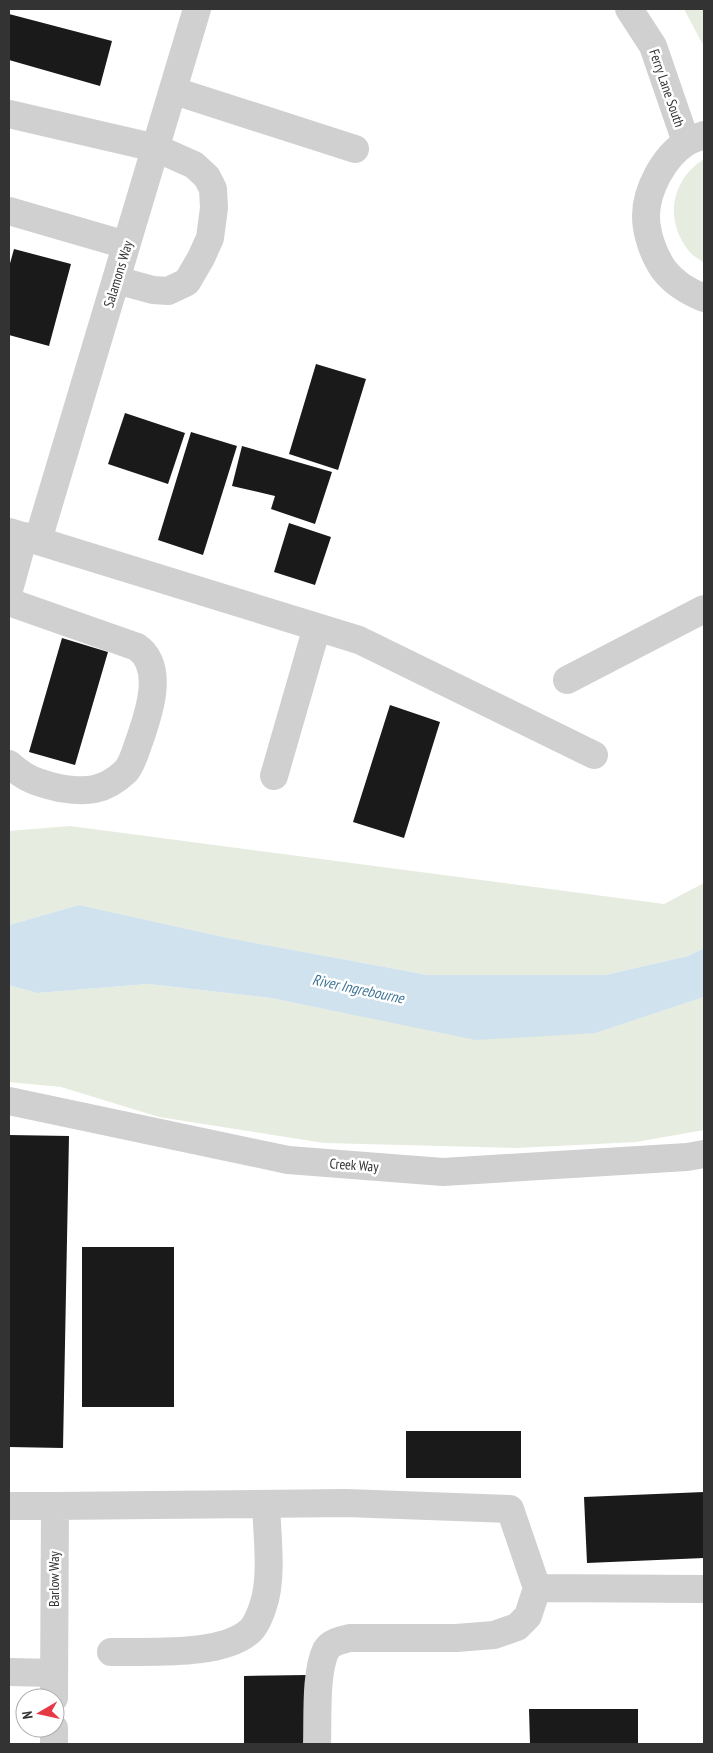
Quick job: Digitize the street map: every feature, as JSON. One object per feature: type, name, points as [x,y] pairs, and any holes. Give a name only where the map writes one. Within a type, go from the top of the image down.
[{"type":"street","name":"Salamons Way","points":[[9,590],[23,536],[116,280],[198,9]]},
{"type":"street","name":"Ferry Lane South","points":[[629,9],[653,46],[695,138]]},
{"type":"street","points":[[173,89],[355,150]]},
{"type":"street","points":[[9,114],[156,148],[194,165],[207,177],[212,189],[214,208],[210,238],[187,282],[168,290],[153,290],[116,280]]},
{"type":"street","points":[[695,138],[664,162],[651,188],[646,216],[651,245],[664,270],[686,290],[704,298]]},
{"type":"street","points":[[9,211],[126,245]]},
{"type":"street","points":[[23,536],[359,640],[594,755]]},
{"type":"street","points":[[9,602],[137,647],[144,652],[150,662],[153,682],[149,710],[135,754],[127,770],[105,786],[89,792],[39,784],[20,774],[9,764]]},
{"type":"street","points":[[568,680],[704,610]]},
{"type":"street","points":[[274,776],[317,627]]},
{"type":"street","name":"Creek Way","points":[[9,1101],[288,1160],[435,1171],[667,1158],[704,1154]]},
{"type":"street","points":[[9,1506],[346,1503],[510,1509],[537,1588],[528,1616],[517,1626],[494,1635],[456,1638],[350,1638],[335,1641],[326,1649],[319,1675],[317,1744]]},
{"type":"street","points":[[111,1652],[194,1651],[237,1640],[252,1629],[264,1606],[268,1574],[266,1504]]},
{"type":"street","name":"Barlow Way","points":[[54,1686],[55,1506]]},
{"type":"street","points":[[537,1588],[704,1589]]},
{"type":"street","points":[[9,1672],[54,1686]]},
{"type":"shaded area","points":[[684,9],[704,9],[704,45],[701,41]]},
{"type":"shaded area","points":[[704,159],[704,263],[691,253],[681,239],[676,227],[674,214],[678,189],[684,178]]},
{"type":"shaded area","points":[[70,826],[664,904],[704,883],[704,948],[688,956],[605,975],[428,975],[223,937],[79,905],[9,925],[9,831]]},
{"type":"shaded area","points":[[148,984],[271,998],[381,1020],[596,1033],[704,997],[704,1130],[636,1142],[516,1148],[324,1143],[159,1117],[61,1087],[9,1082],[9,985],[37,993]]},
{"type":"water","name":"River Ingrebourne","points":[[79,905],[223,937],[428,975],[605,975],[688,956],[704,948],[704,997],[596,1033],[476,1040],[271,998],[148,984],[37,993],[9,985],[9,925]]},
{"type":"building","points":[[9,14],[112,41],[100,86],[9,60]]},
{"type":"building","points":[[14,249],[71,264],[49,346],[9,335],[9,267]]},
{"type":"building","points":[[316,364],[366,379],[338,470],[289,454]]},
{"type":"building","points":[[125,413],[185,433],[168,484],[108,464]]},
{"type":"building","points":[[191,432],[237,446],[203,555],[158,540]]},
{"type":"building","points":[[242,446],[332,472],[315,524],[271,509],[275,496],[232,486]]},
{"type":"building","points":[[289,523],[331,537],[315,585],[274,572]]},
{"type":"building","points":[[62,638],[108,652],[75,765],[29,752]]},
{"type":"building","points":[[390,705],[440,722],[404,838],[353,822]]},
{"type":"building","points":[[9,1135],[69,1136],[63,1448],[9,1447]]},
{"type":"building","points":[[82,1247],[174,1247],[174,1407],[82,1407]]},
{"type":"building","points":[[406,1431],[521,1431],[521,1478],[406,1478]]},
{"type":"building","points":[[704,1492],[704,1558],[587,1563],[584,1497]]},
{"type":"building","points":[[307,1675],[308,1744],[244,1744],[244,1676]]},
{"type":"building","points":[[529,1709],[638,1709],[638,1744],[530,1744]]}]
